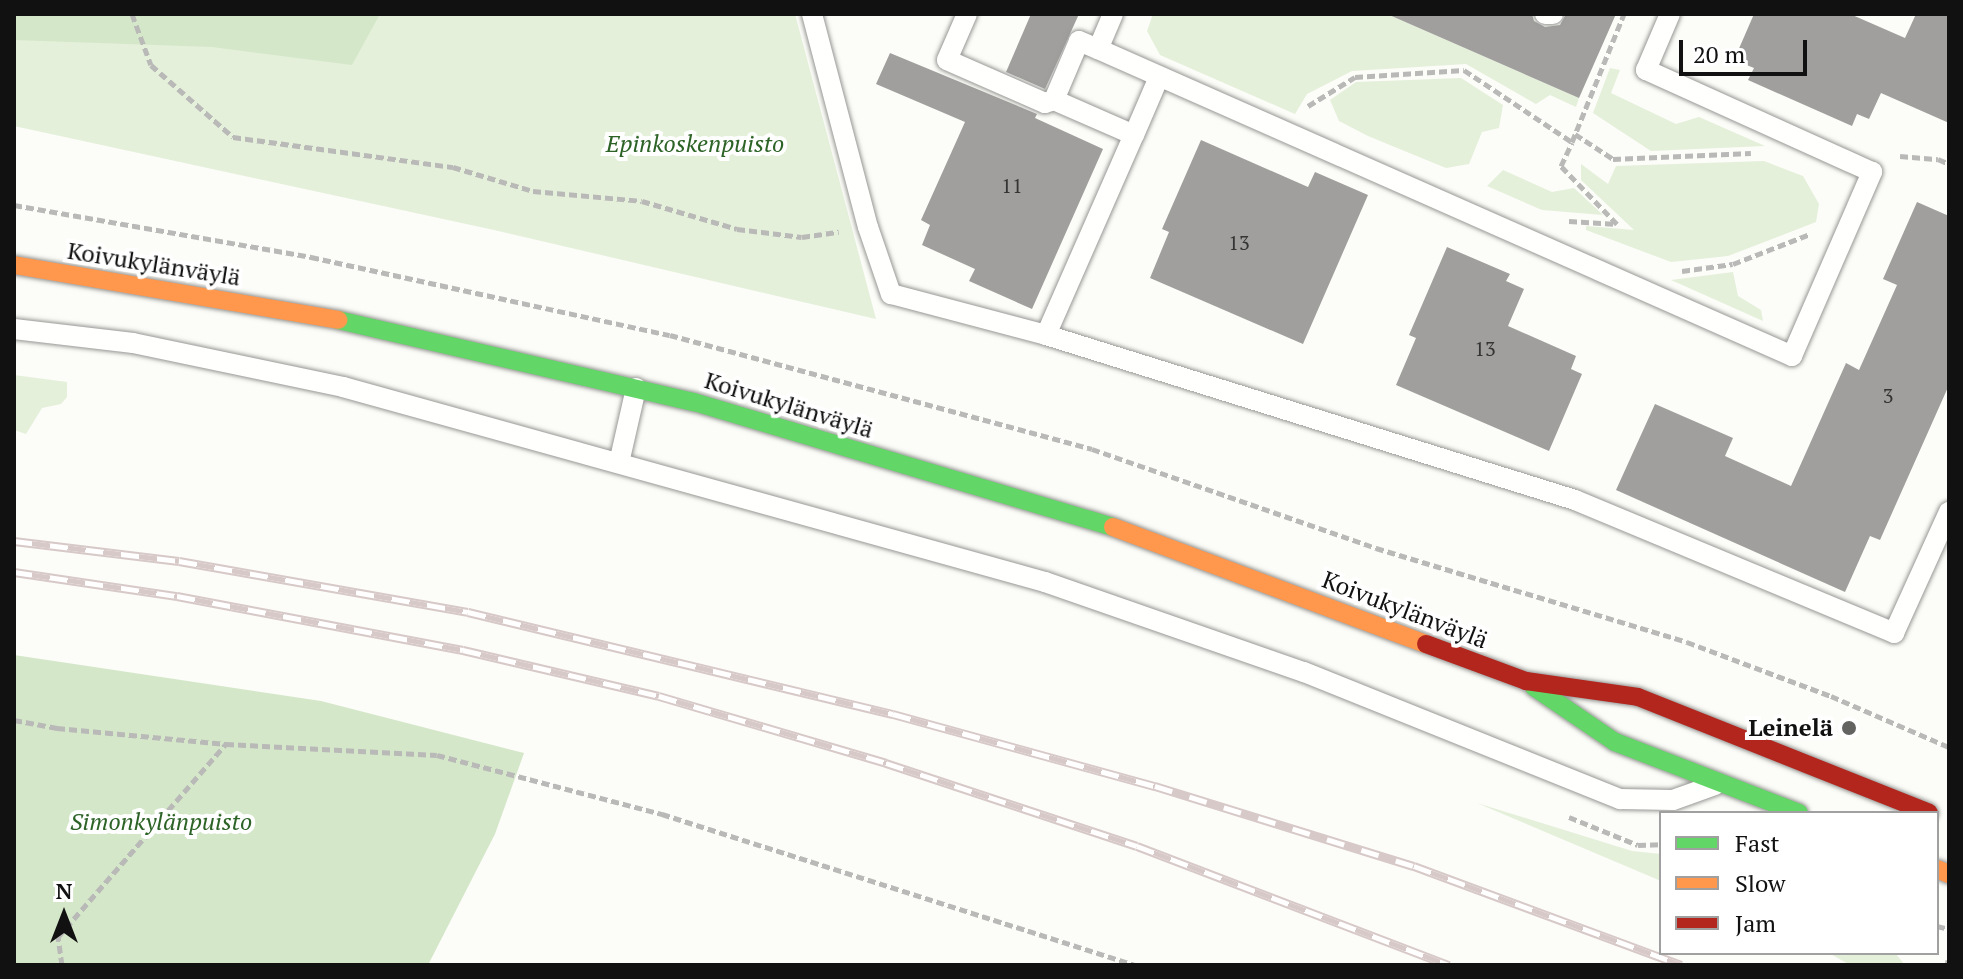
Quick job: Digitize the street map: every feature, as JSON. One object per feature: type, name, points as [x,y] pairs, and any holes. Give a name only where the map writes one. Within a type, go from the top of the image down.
[{"type":"main road","name":"Koivukylänväylä","points":[[14,265],[349,322],[694,402],[1128,532],[1526,681],[1638,697],[1924,811]]},
{"type":"main road","name":"Koivukylänväylä","points":[[1526,681],[1615,742],[1794,811]]},
{"type":"lane","points":[[812,14],[868,227],[891,294],[1046,335],[1575,500],[1894,633],[1949,512]]},
{"type":"lane","points":[[967,14],[947,60],[1045,103],[1054,100],[1134,135]]},
{"type":"lane","points":[[1098,49],[1113,14]]},
{"type":"lane","points":[[1545,14],[1553,14]]},
{"type":"lane","points":[[1054,100],[1079,41],[1749,344],[1792,356],[1872,172],[1646,70],[1670,14]]},
{"type":"lane","points":[[1046,335],[1159,77]]},
{"type":"lane","points":[[14,329],[133,343],[343,387],[1045,582],[1304,672],[1620,799],[1673,800],[1722,782]]},
{"type":"lane","points":[[619,463],[636,388]]},
{"type":"path","points":[[132,14],[151,65],[233,137],[453,167],[533,191],[642,201],[737,229],[802,237],[868,227]]},
{"type":"path","points":[[1579,232],[1566,224],[1617,224],[1561,166],[1624,14]]},
{"type":"path","points":[[1292,135],[1311,102],[1355,77],[1464,70],[1572,142]]},
{"type":"path","points":[[1311,102],[1316,111]]},
{"type":"path","points":[[1575,134],[1613,159],[1767,152]]},
{"type":"path","points":[[1872,172],[1894,156],[1938,159],[1949,164]]},
{"type":"path","points":[[14,205],[311,257],[670,335],[1092,449],[1376,548],[1687,642],[1831,696],[1949,747]]},
{"type":"path","points":[[1672,272],[1733,264],[1822,230]]},
{"type":"path","points":[[14,720],[57,728],[226,744],[437,755],[662,814],[1134,965]]},
{"type":"path","points":[[62,965],[58,937],[226,744]]},
{"type":"green space","name":"Epinkoskenpuisto","points":[[14,14],[795,14],[876,319],[494,230],[14,126]]},
{"type":"green space","points":[[14,14],[380,14],[352,65],[212,47],[14,40]]},
{"type":"green space","points":[[1153,14],[1387,14],[1579,98],[1576,107],[1550,95],[1536,104],[1466,64],[1352,71],[1307,94],[1295,114],[1160,55],[1147,31]]},
{"type":"green space","points":[[1610,68],[1620,70],[1611,93],[1676,124],[1699,117],[1765,146],[1651,151],[1593,113]]},
{"type":"green space","points":[[1461,78],[1503,105],[1499,128],[1482,132],[1469,164],[1446,168],[1339,121],[1330,100],[1356,82]]},
{"type":"green space","points":[[1764,161],[1803,176],[1819,204],[1816,222],[1728,256],[1671,262],[1586,230],[1586,226],[1634,230],[1581,180],[1581,164],[1608,184],[1616,166]]},
{"type":"green space","points":[[1503,170],[1552,192],[1574,188],[1603,215],[1542,210],[1487,186]]},
{"type":"green space","points":[[1733,272],[1738,296],[1761,310],[1763,321],[1671,280]]},
{"type":"green space","points":[[14,375],[67,382],[67,397],[61,404],[42,408],[26,434],[14,430]]},
{"type":"green space","name":"Simonkylänpuisto","points":[[14,655],[321,701],[524,753],[495,834],[428,965],[14,965]]},
{"type":"green space","points":[[1477,803],[1632,851],[1659,854],[1659,880]]},
{"type":"green space","points":[[1832,955],[1897,955],[1905,965],[1850,965]]},
{"type":"building","points":[[1031,14],[1079,14],[1045,89],[1006,72]]},
{"type":"building","points":[[1387,14],[1532,14],[1534,21],[1545,27],[1560,25],[1566,14],[1616,14],[1579,98]]},
{"type":"building","points":[[1754,14],[1850,14],[1905,38],[1916,14],[1949,14],[1949,123],[1881,93],[1869,119],[1857,114],[1852,126],[1748,80],[1754,68],[1734,60]]},
{"type":"building","points":[[890,53],[1037,114],[1035,118],[1103,149],[1032,309],[969,281],[975,269],[922,245],[930,225],[921,220],[965,122],[876,84]]},
{"type":"building","points":[[1201,140],[1308,187],[1315,172],[1368,195],[1303,344],[1150,278],[1169,232],[1162,229]]},
{"type":"building","points":[[1917,202],[1949,216],[1949,385],[1880,540],[1870,536],[1845,592],[1616,490],[1655,404],[1733,438],[1725,456],[1791,486],[1846,363],[1859,370],[1897,285],[1883,279]]},
{"type":"building","points":[[1447,247],[1510,274],[1506,281],[1524,289],[1508,326],[1576,356],[1571,369],[1582,374],[1549,451],[1396,385],[1416,338],[1409,335]]},
{"type":"railway","points":[[14,541],[179,561],[468,612],[893,714],[1155,786],[1414,866],[1681,965]]},
{"type":"railway","points":[[14,572],[177,596],[463,650],[659,696],[886,763],[1137,846],[1449,965]]},
{"type":"traffic: fast","points":[[338,320],[694,402],[1113,527]]},
{"type":"traffic: fast","points":[[1534,687],[1615,742],[1794,811]]},
{"type":"traffic: slow","points":[[14,265],[338,320]]},
{"type":"traffic: slow","points":[[1113,527],[1426,644]]},
{"type":"traffic: slow","points":[[1939,870],[1949,874]]},
{"type":"traffic: jam","points":[[1426,644],[1526,681],[1638,697],[1924,811]]},
{"type":"place","name":"Leinelä","points":[[1849,728]]}]
